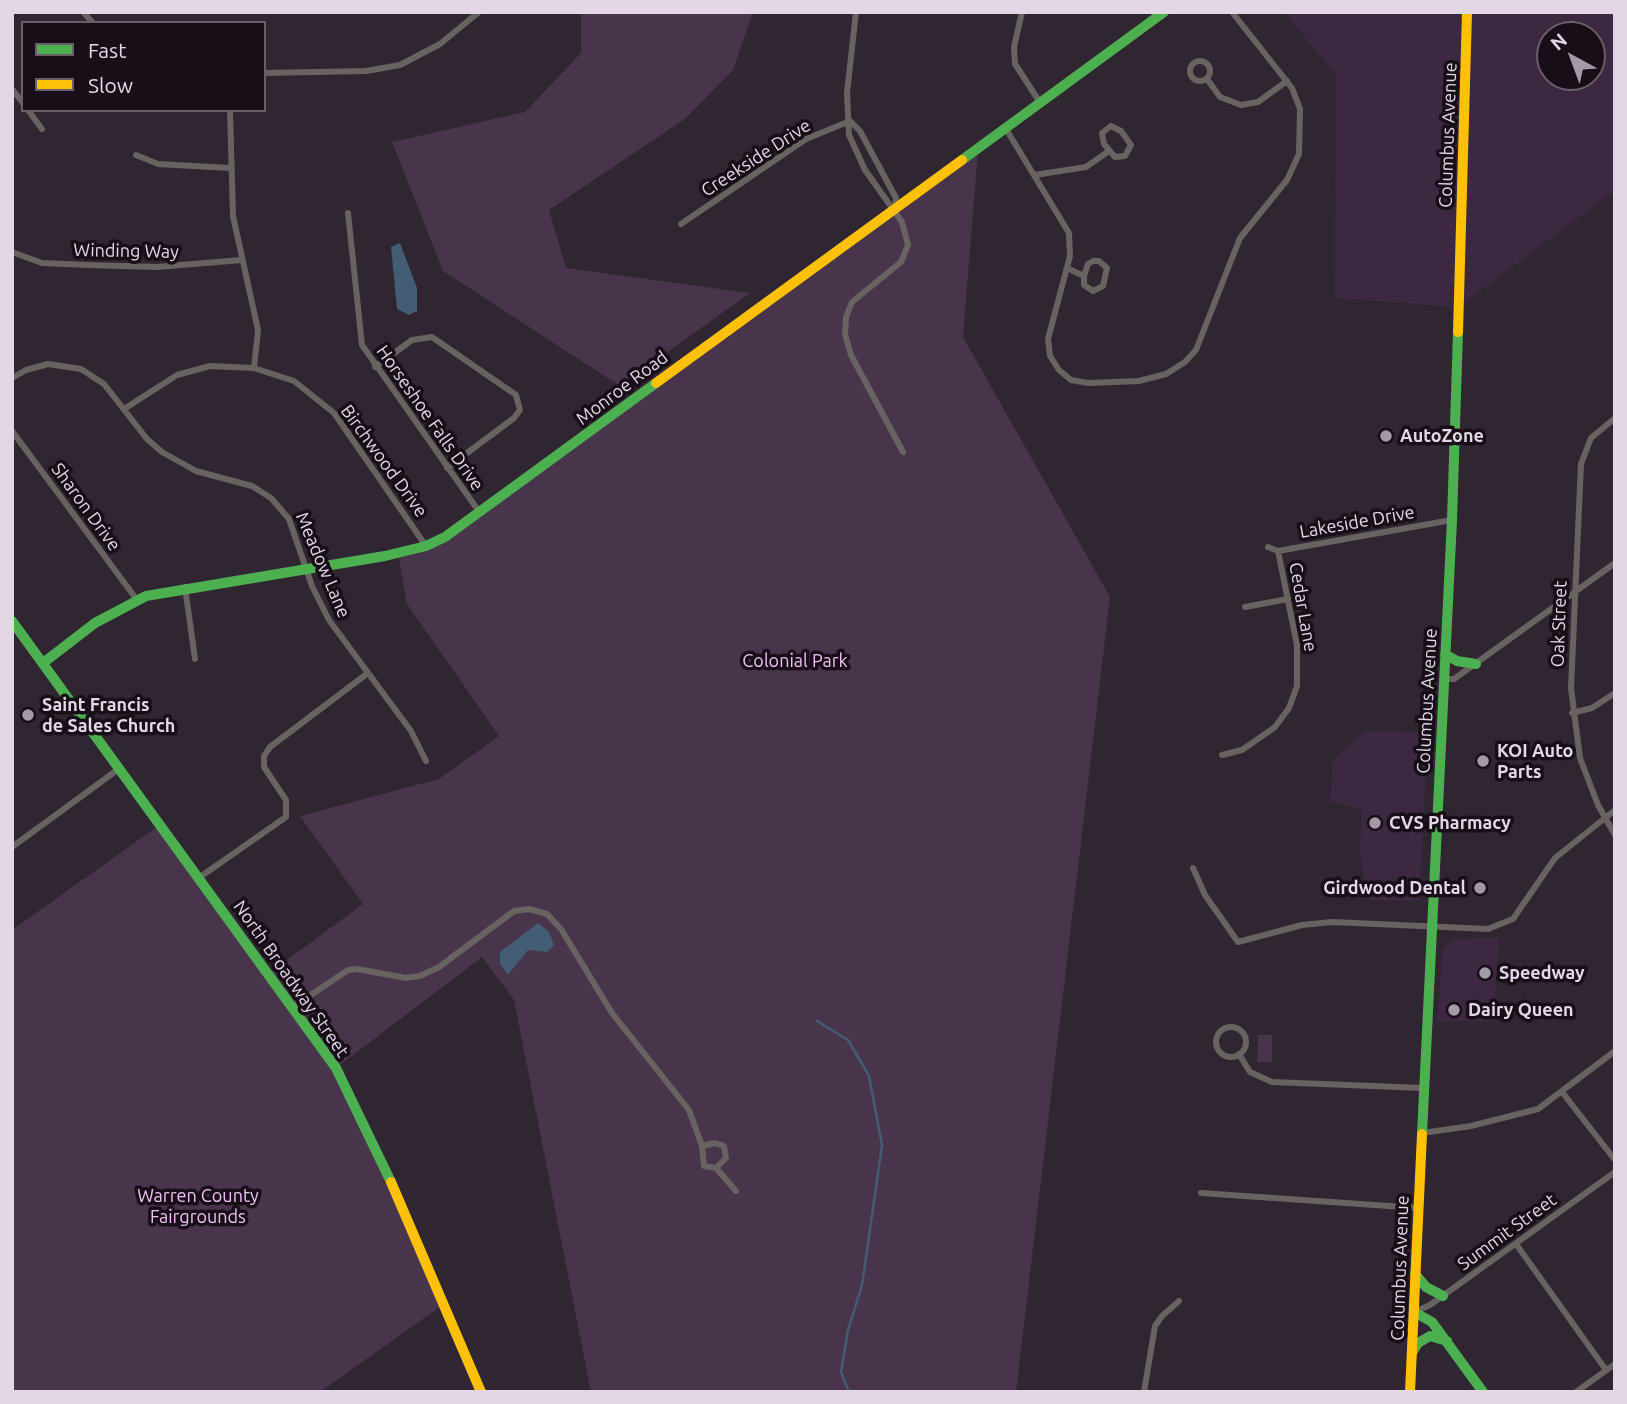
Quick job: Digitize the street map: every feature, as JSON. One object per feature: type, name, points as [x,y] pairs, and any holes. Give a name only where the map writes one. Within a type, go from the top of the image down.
[{"type":"main road","name":"Monroe Road","points":[[43,663],[95,623],[137,600],[185,587],[307,568],[426,545],[445,537],[801,274],[895,210],[1164,12]]},
{"type":"main road","name":"Columbus Avenue","points":[[1410,1392],[1451,520],[1467,12]]},
{"type":"main road","name":"North Broadway Street","points":[[12,621],[336,1068],[361,1116],[481,1392]]},
{"type":"main road","points":[[1445,654],[1457,661],[1476,664]]},
{"type":"main road","points":[[1415,1274],[1426,1287],[1443,1296]]},
{"type":"main road","points":[[1414,1312],[1432,1322],[1483,1392]]},
{"type":"main road","points":[[1412,1353],[1418,1343],[1430,1336],[1447,1341]]},
{"type":"street","points":[[266,73],[383,69],[416,58],[440,44],[479,12]]},
{"type":"street","points":[[856,12],[847,93],[849,135],[857,155],[887,204],[895,210],[907,233],[907,251],[897,266],[873,282],[852,302],[846,317],[845,334],[851,355],[903,452]]},
{"type":"street","points":[[1021,12],[1014,47],[1015,64],[1041,104]]},
{"type":"street","points":[[1006,129],[1067,227],[1070,250],[1048,340],[1050,356],[1062,374],[1087,383],[1139,381],[1166,374],[1185,362],[1201,340],[1240,238],[1295,165],[1300,143],[1300,109],[1287,81],[1232,12]]},
{"type":"street","points":[[1207,79],[1220,97],[1241,105],[1258,102],[1287,81]]},
{"type":"street","points":[[29,112],[42,129]]},
{"type":"street","points":[[230,112],[233,216],[258,330],[254,368]]},
{"type":"street","points":[[850,121],[860,131],[896,198],[895,210]]},
{"type":"street","name":"Creekside Drive","points":[[681,224],[806,139],[850,121]]},
{"type":"street","points":[[1111,126],[1121,131],[1131,145],[1130,152],[1121,157],[1109,151],[1104,144],[1102,133],[1111,126]]},
{"type":"street","points":[[1035,175],[1086,167],[1109,151]]},
{"type":"street","points":[[136,155],[158,164],[230,168]]},
{"type":"street","name":"Horseshoe Falls Drive","points":[[348,212],[358,331],[366,355],[480,513]]},
{"type":"street","name":"Winding Way","points":[[12,252],[42,263],[157,267],[242,260]]},
{"type":"street","points":[[1067,268],[1084,276],[1088,289],[1098,290],[1105,281],[1107,268],[1099,261],[1093,261],[1088,264],[1084,276]]},
{"type":"street","points":[[375,367],[412,340],[432,337],[516,395],[520,411],[514,418],[447,468]]},
{"type":"street","name":"Meadow Lane","points":[[12,378],[36,366],[70,365],[100,380],[147,439],[180,463],[218,478],[251,486],[271,498],[289,519],[329,620],[411,731],[426,761]]},
{"type":"street","name":"Birchwood Drive","points":[[124,409],[162,382],[188,371],[222,365],[254,368],[294,381],[328,407],[426,545]]},
{"type":"street","name":"Oak Street","points":[[1615,418],[1591,438],[1584,453],[1574,593],[1572,713],[1580,758],[1604,818],[1615,835]]},
{"type":"street","name":"Sharon Drive","points":[[12,431],[137,600]]},
{"type":"street","name":"Lakeside Drive","points":[[1268,547],[1278,551],[1451,520]]},
{"type":"street","name":"Cedar Lane","points":[[1222,755],[1242,750],[1262,738],[1289,708],[1297,686],[1299,663],[1278,551]]},
{"type":"street","points":[[1443,679],[1454,679],[1615,563]]},
{"type":"street","points":[[185,587],[195,660]]},
{"type":"street","points":[[1245,607],[1288,600]]},
{"type":"street","points":[[200,877],[286,817],[286,800],[264,767],[264,756],[270,747],[368,673]]},
{"type":"street","points":[[1572,713],[1592,708],[1615,692]]},
{"type":"street","points":[[12,847],[120,768]]},
{"type":"street","points":[[1193,868],[1205,895],[1238,942],[1303,925],[1332,922],[1488,929],[1513,919],[1555,858],[1615,810]]},
{"type":"street","points":[[293,1007],[338,975],[357,968],[406,978],[420,976],[439,967],[514,911],[529,909],[547,914],[561,929],[612,1013],[689,1110],[702,1146],[704,1166],[716,1168],[736,1191]]},
{"type":"street","points":[[1230,1027],[1243,1033],[1245,1047],[1239,1054],[1229,1057],[1220,1052],[1216,1043],[1221,1030],[1230,1027]]},
{"type":"street","points":[[1421,1133],[1471,1126],[1538,1109],[1615,1051]]},
{"type":"street","points":[[1239,1054],[1250,1072],[1266,1081],[1423,1088]]},
{"type":"street","points":[[1562,1092],[1615,1160]]},
{"type":"street","points":[[702,1146],[715,1143],[724,1146],[726,1158],[716,1168]]},
{"type":"street","name":"Summit Street","points":[[1414,1312],[1443,1296],[1615,1172]]},
{"type":"street","points":[[1201,1193],[1418,1208]]},
{"type":"street","points":[[1516,1244],[1606,1370]]},
{"type":"street","points":[[1144,1392],[1155,1326],[1162,1316],[1180,1301]]},
{"type":"street","points":[[1576,1392],[1615,1364]]},
{"type":"shaded area","points":[[1284,12],[1615,12],[1615,191],[1458,307],[1335,298],[1336,75]]},
{"type":"shaded area","points":[[1366,731],[1428,732],[1419,901],[1366,900],[1360,848],[1362,809],[1330,801],[1333,759]]},
{"type":"shaded area","points":[[1499,938],[1494,1021],[1437,1022],[1443,948],[1457,939]]},
{"type":"green space","points":[[581,12],[753,12],[733,70],[685,119],[549,210],[566,268],[750,293],[620,386],[443,271],[392,142],[525,112],[581,53]]},
{"type":"green space","name":"Colonial Park","points":[[978,150],[963,337],[1110,597],[1016,1392],[591,1392],[514,1000],[482,957],[336,1068],[444,1304],[320,1392],[12,1392],[12,930],[161,824],[269,973],[363,904],[300,816],[439,779],[499,736],[407,604],[398,553],[426,546]]},
{"type":"green space","points":[[1258,1035],[1272,1035],[1272,1062],[1257,1062]]},
{"type":"water","points":[[400,243],[417,288],[417,311],[409,315],[397,309],[391,247]]},
{"type":"water","points":[[538,923],[549,932],[554,945],[547,952],[528,950],[508,975],[500,964],[500,952]]},
{"type":"waterway","points":[[817,1021],[848,1040],[869,1076],[882,1145],[862,1285],[848,1330],[841,1372],[849,1392]]},
{"type":"traffic: fast","points":[[962,160],[1164,12]]},
{"type":"traffic: fast","points":[[1422,1134],[1452,520],[1458,332]]},
{"type":"traffic: fast","points":[[43,663],[95,623],[146,596],[385,556],[426,546],[445,537],[656,383]]},
{"type":"traffic: fast","points":[[12,621],[336,1068],[391,1182]]},
{"type":"traffic: fast","points":[[1445,654],[1457,661],[1476,664]]},
{"type":"traffic: fast","points":[[1415,1274],[1426,1287],[1443,1296]]},
{"type":"traffic: fast","points":[[1414,1312],[1432,1322],[1483,1392]]},
{"type":"traffic: fast","points":[[1412,1353],[1418,1343],[1430,1336],[1447,1341]]},
{"type":"traffic: slow","points":[[1458,332],[1467,12]]},
{"type":"traffic: slow","points":[[656,383],[962,160]]},
{"type":"traffic: slow","points":[[1410,1392],[1422,1134]]},
{"type":"traffic: slow","points":[[391,1182],[481,1392]]},
{"type":"place","name":"AutoZone","points":[[1386,436]]},
{"type":"place","name":"Saint Francis de Sales Church","points":[[28,715]]},
{"type":"place","name":"KOI Auto Parts","points":[[1483,761]]},
{"type":"place","name":"CVS Pharmacy","points":[[1375,823]]},
{"type":"place","name":"Girdwood Dental","points":[[1480,888]]},
{"type":"place","name":"Speedway","points":[[1485,973]]},
{"type":"place","name":"Dairy Queen","points":[[1454,1010]]},
{"type":"park label","name":"Warren County Fairgrounds","points":[[198,1206]]}]
